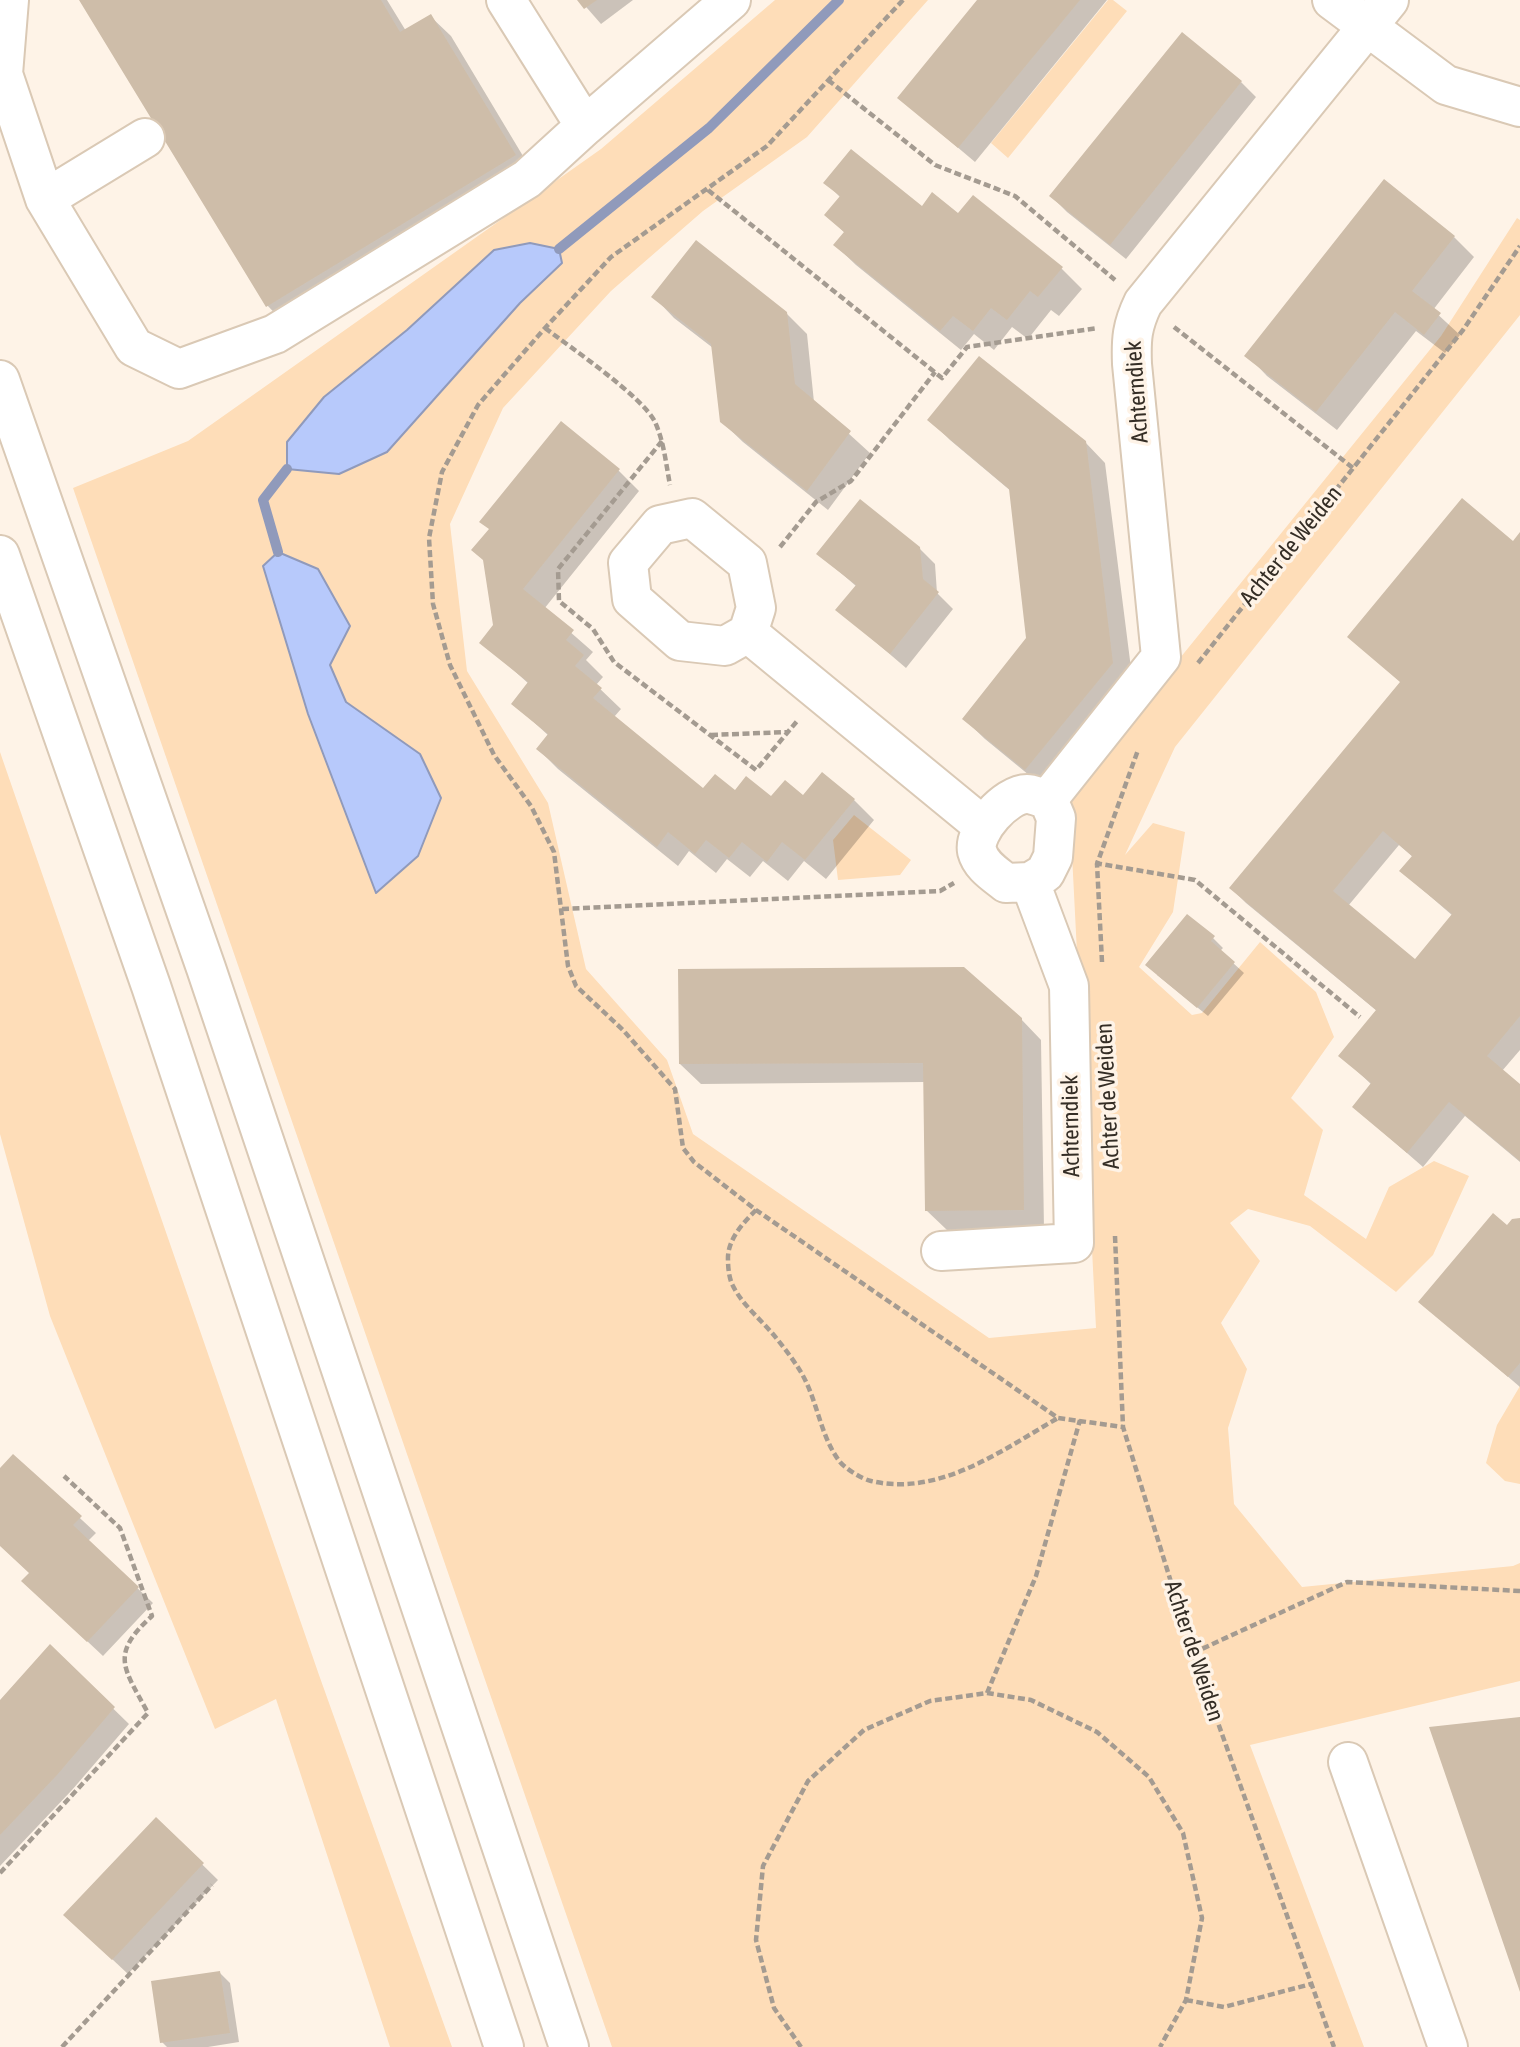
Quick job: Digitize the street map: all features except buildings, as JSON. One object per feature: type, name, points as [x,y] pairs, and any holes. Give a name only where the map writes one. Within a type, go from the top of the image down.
[{"type":"main road","points":[[9,0],[3,75],[45,199],[134,347],[179,369],[275,334],[527,179],[731,0]]},
{"type":"main road","points":[[506,0],[585,126]]},
{"type":"main road","points":[[1332,0],[1378,13],[1446,85],[1520,107]]},
{"type":"main road","points":[[1138,313],[1378,13]]},
{"type":"main road","points":[[45,199],[145,138]]},
{"type":"main road","name":"Achterndiek","points":[[1048,799],[1161,657],[1132,364],[1131,340],[1138,313]]},
{"type":"main road","points":[[0,380],[210,981],[569,2047]]},
{"type":"main road","points":[[692,518],[747,563],[756,608],[748,633],[725,646],[680,641],[632,599],[628,562],[660,524],[675,521],[692,518]]},
{"type":"main road","points":[[0,555],[151,986],[504,2047]]},
{"type":"main road","points":[[748,633],[983,826]]},
{"type":"main road","points":[[1025,794],[1048,799],[1056,818],[1053,857],[1045,873],[1030,882],[1006,883],[983,865],[976,849],[983,826],[1006,801],[1025,794]]},
{"type":"main road","name":"Achterndiek","points":[[941,1251],[1074,1243],[1069,986],[1030,882]]},
{"type":"main road","points":[[1348,1762],[1448,2047]]},
{"type":"path","points":[[903,0],[767,146],[611,257],[478,405],[442,472],[429,538],[433,604],[450,666],[494,755],[531,806],[554,852],[568,966],[576,986],[623,1030],[675,1089],[683,1148],[694,1162],[756,1210],[1058,1418],[1123,1426]]},
{"type":"path","points":[[828,80],[935,165],[1015,197],[1138,313],[1353,468]]},
{"type":"path","points":[[708,190],[942,377],[967,347],[1138,313]]},
{"type":"path","name":"Achter de Weiden","points":[[1198,663],[1463,330],[1520,246]]},
{"type":"path","points":[[545,328],[638,400],[654,419],[662,441],[675,521]]},
{"type":"path","points":[[747,563],[781,547],[817,502],[851,481],[935,372]]},
{"type":"path","points":[[710,735],[788,732]]},
{"type":"path","points":[[1102,974],[1097,864],[1141,740]]},
{"type":"path","points":[[1097,864],[1195,880],[1360,1017]]},
{"type":"path","points":[[562,909],[940,891],[983,865]]},
{"type":"path","points":[[756,1210],[738,1229],[727,1257],[732,1284],[803,1375],[826,1439],[842,1464],[868,1481],[899,1485],[936,1481],[979,1464],[1058,1418]]},
{"type":"path","name":"Achter de Weiden","points":[[1114,1234],[1123,1426],[1193,1653],[1334,2047]]},
{"type":"path","points":[[987,1693],[1036,1577],[1080,1420]]},
{"type":"path","points":[[0,1873],[148,1713],[126,1671],[124,1651],[136,1631],[152,1616],[120,1528],[64,1476]]},
{"type":"path","points":[[1193,1653],[1347,1582],[1520,1591]]},
{"type":"path","points":[[801,2047],[774,2008],[756,1940],[763,1867],[801,1793],[808,1781],[864,1730],[930,1701],[987,1693],[1031,1700],[1097,1732],[1149,1777],[1183,1833],[1202,1918],[1186,2000],[1160,2047]]},
{"type":"path","points":[[62,2047],[212,1885]]},
{"type":"path","points":[[1186,2000],[1224,2007],[1311,1984]]},
{"type":"shaded area","points":[[775,0],[928,0],[807,137],[703,211],[611,291],[503,408],[450,524],[467,671],[548,803],[586,969],[667,1060],[693,1134],[989,1338],[1096,1328],[1069,795],[1441,336],[1517,218],[1520,220],[1520,315],[1175,747],[1125,855],[1153,823],[1185,832],[1173,912],[1139,967],[1192,1015],[1202,1013],[1260,942],[1316,992],[1334,1037],[1291,1098],[1323,1130],[1304,1195],[1366,1239],[1389,1187],[1434,1161],[1469,1176],[1433,1255],[1396,1292],[1310,1226],[1248,1209],[1230,1223],[1260,1261],[1221,1323],[1247,1369],[1228,1428],[1234,1504],[1302,1587],[1513,1566],[1520,1563],[1520,1681],[1250,1745],[1364,2047],[612,2047],[73,488],[188,441],[601,149]]},
{"type":"shaded area","points":[[1108,0],[1113,0],[1127,11],[1008,158],[991,143]]},
{"type":"shaded area","points":[[0,752],[319,1675],[452,2047],[390,2047],[276,1699],[215,1729],[50,1316],[0,1134]]},
{"type":"shaded area","points":[[854,815],[911,860],[900,875],[838,880],[833,840]]},
{"type":"shaded area","points":[[1520,1386],[1520,1484],[1505,1481],[1486,1463],[1497,1425]]},
{"type":"water","points":[[530,243],[559,249],[562,263],[520,303],[387,452],[339,474],[287,469],[287,442],[324,397],[407,330],[494,250]]},
{"type":"water","points":[[278,552],[318,569],[350,626],[330,665],[346,702],[420,754],[441,798],[418,856],[376,893],[308,714],[263,566]]},
{"type":"waterway","points":[[559,249],[709,128],[839,0]]},
{"type":"waterway","points":[[278,552],[263,500],[287,469]]}]
